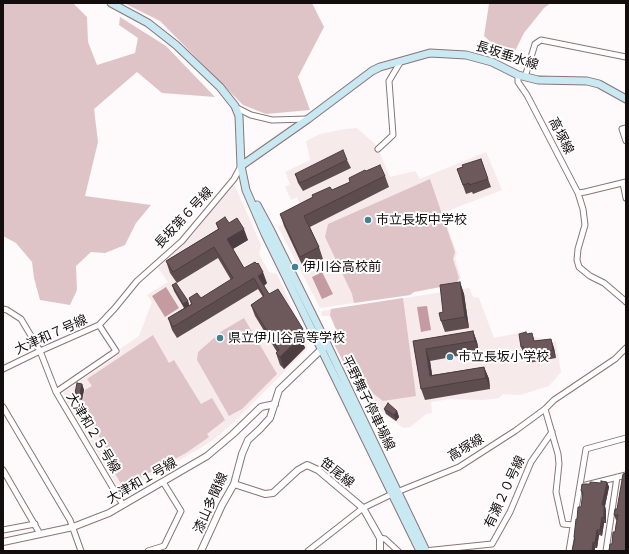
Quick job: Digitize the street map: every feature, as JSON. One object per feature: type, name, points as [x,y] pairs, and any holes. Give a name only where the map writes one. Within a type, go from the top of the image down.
[{"type":"main road","name":"平野舞子停車場線","points":[[111,3],[148,23],[170,41],[220,88],[234,106],[238,116],[243,180],[271,231],[324,347],[424,551]]},
{"type":"main road","name":"長坂垂水線","points":[[241,166],[308,119],[372,71],[380,67],[430,53],[466,56],[492,62],[521,76],[538,80],[586,80],[599,84],[626,99]]},
{"type":"street","points":[[521,76],[536,44],[541,40],[626,58]]},
{"type":"street","points":[[378,150],[393,135],[389,81],[401,61]]},
{"type":"street","name":"高塚線","points":[[521,76],[518,82],[527,95],[578,193],[584,209],[585,226],[578,249],[577,260],[579,267],[590,276],[604,284],[626,302]]},
{"type":"street","points":[[234,106],[251,115],[272,120],[308,119]]},
{"type":"street","points":[[626,128],[622,129],[626,141]]},
{"type":"street","name":"長坂第６号線","points":[[137,281],[182,241],[234,179],[241,166]]},
{"type":"street","points":[[578,193],[624,183],[626,198]]},
{"type":"street","name":"大津和７号線","points":[[3,369],[98,325],[115,308],[137,281]]},
{"type":"street","name":"大津和２５号線","points":[[3,309],[21,319],[40,351],[56,392],[123,506]]},
{"type":"street","points":[[56,392],[116,351],[98,325]]},
{"type":"street","name":"漆山多聞線","points":[[201,551],[222,505],[234,484],[242,454],[248,440],[270,418],[279,390],[324,347]]},
{"type":"street","name":"高塚線","points":[[308,551],[363,508],[395,493],[459,467],[515,431],[545,409],[554,400],[615,359],[626,348]]},
{"type":"street","name":"大津和１号線","points":[[3,542],[73,527],[123,506],[207,456],[234,434],[261,407],[275,404]]},
{"type":"street","points":[[3,407],[70,520],[81,551]]},
{"type":"street","points":[[545,409],[558,454],[559,464],[556,492],[563,524],[573,525]]},
{"type":"street","name":"有瀬２０号線","points":[[424,551],[492,544],[510,512],[531,462],[552,432]]},
{"type":"street","points":[[569,551],[586,449],[626,438]]},
{"type":"street","name":"笹尾線","points":[[234,484],[265,494],[273,493],[298,470],[308,466],[318,470],[363,508],[380,538],[380,551]]},
{"type":"street","points":[[3,470],[40,534]]},
{"type":"street","points":[[580,486],[626,474]]},
{"type":"street","points":[[606,551],[617,477]]},
{"type":"street","points":[[148,551],[164,546],[181,511],[163,482]]},
{"type":"street","points":[[3,524],[5,530],[35,524]]},
{"type":"street","points":[[380,538],[385,539],[398,551]]},
{"type":"shaded area","points":[[3,3],[73,3],[87,17],[88,42],[97,65],[135,53],[138,38],[119,25],[120,17],[166,46],[215,97],[162,93],[137,72],[94,109],[98,142],[85,196],[151,205],[136,223],[125,245],[105,253],[91,252],[76,266],[77,290],[70,305],[40,300],[34,278],[32,262],[16,243],[3,236]]},
{"type":"shaded area","points":[[124,3],[312,3],[324,27],[298,77],[310,110],[266,114],[243,105],[160,21]]},
{"type":"shaded area","points":[[486,3],[551,3],[544,8],[524,33],[514,53],[495,46],[484,36],[489,4]]},
{"type":"shaded area","name":"市立長坂中学校","points":[[357,128],[377,146],[390,177],[415,171],[420,179],[486,152],[502,190],[442,213],[457,253],[455,258],[461,278],[456,284],[414,292],[410,295],[320,308],[278,227],[304,214],[297,197],[291,200],[285,187],[290,184],[285,172],[310,160],[306,141],[320,134]]},
{"type":"shaded area","points":[[430,179],[455,252],[453,259],[459,278],[456,284],[414,292],[410,295],[354,303],[352,294],[325,237],[328,224]]},
{"type":"shaded area","name":"県立伊川谷高等学校","points":[[235,186],[261,245],[259,254],[269,272],[277,274],[307,341],[307,349],[234,422],[213,440],[134,486],[120,491],[64,396],[64,392],[121,353],[120,349],[139,336],[152,302],[147,295],[168,282],[158,268],[194,234],[213,208]]},
{"type":"shaded area","points":[[322,272],[333,294],[322,299],[312,277]]},
{"type":"shaded area","points":[[166,287],[179,308],[165,317],[152,296]]},
{"type":"shaded area","name":"市立長坂小学校","points":[[469,288],[473,297],[479,298],[494,338],[518,333],[556,342],[561,372],[549,386],[520,395],[503,394],[499,398],[483,400],[450,399],[431,402],[432,413],[426,414],[410,427],[403,428],[362,396],[333,342],[338,334],[330,316],[322,316],[321,311]]},
{"type":"shaded area","points":[[403,298],[416,396],[383,401],[366,388],[361,374],[356,376],[348,371],[333,342],[338,334],[330,315],[331,309]]},
{"type":"shaded area","points":[[427,306],[431,330],[421,332],[417,307]]},
{"type":"shaded area","points":[[244,318],[277,374],[242,409],[229,416],[197,360],[198,352],[222,331]]},
{"type":"shaded area","points":[[153,335],[169,363],[174,360],[201,404],[212,398],[225,420],[207,434],[209,437],[186,453],[123,487],[108,462],[111,456],[81,407],[85,390],[92,386],[87,379]]},
{"type":"building","points":[[343,150],[347,160],[300,183],[295,174]]},
{"type":"building","points":[[481,159],[488,179],[469,185],[469,183],[463,185],[457,169],[463,167],[462,165]]},
{"type":"building","points":[[380,165],[385,176],[304,216],[319,247],[300,257],[280,214],[313,197],[312,195],[330,187],[332,190],[350,182],[349,178]]},
{"type":"building","points":[[225,217],[229,223],[237,218],[244,229],[227,239],[244,268],[255,262],[257,264],[258,263],[263,272],[258,276],[269,294],[278,289],[303,329],[297,333],[301,337],[280,357],[276,353],[279,350],[251,305],[264,296],[254,278],[173,327],[168,318],[192,304],[189,298],[197,293],[201,298],[233,278],[214,247],[173,272],[166,261],[219,229],[216,223]]},
{"type":"building","points":[[460,282],[465,317],[441,321],[439,313],[443,312],[440,285]]},
{"type":"building","points":[[176,283],[188,301],[183,304],[172,285]]},
{"type":"building","points":[[473,331],[475,341],[426,349],[430,376],[484,367],[486,378],[421,389],[413,341]]},
{"type":"building","points":[[526,332],[527,334],[532,333],[534,341],[551,339],[553,350],[525,354],[524,347],[521,347],[519,334]]},
{"type":"building","points":[[77,383],[82,384],[80,394],[75,393]]},
{"type":"building","points":[[388,403],[397,411],[394,415],[384,409]]},
{"type":"building","points":[[626,473],[626,551],[609,551],[610,544],[612,544],[613,532],[615,532],[618,515],[614,515],[615,509],[617,509],[623,474]]},
{"type":"building","points":[[601,481],[607,482],[602,505],[604,505],[604,518],[602,517],[600,530],[597,530],[592,551],[572,551],[575,538],[578,507],[581,507],[583,492],[581,491],[582,484],[590,484],[590,482],[601,483]]},
{"type":"place","name":"市立長坂中学校","points":[[368,220]]},
{"type":"place","name":"伊川谷高校前","points":[[295,267]]},
{"type":"place","name":"県立伊川谷高等学校","points":[[220,338]]},
{"type":"place","name":"市立長坂小学校","points":[[450,357]]}]
